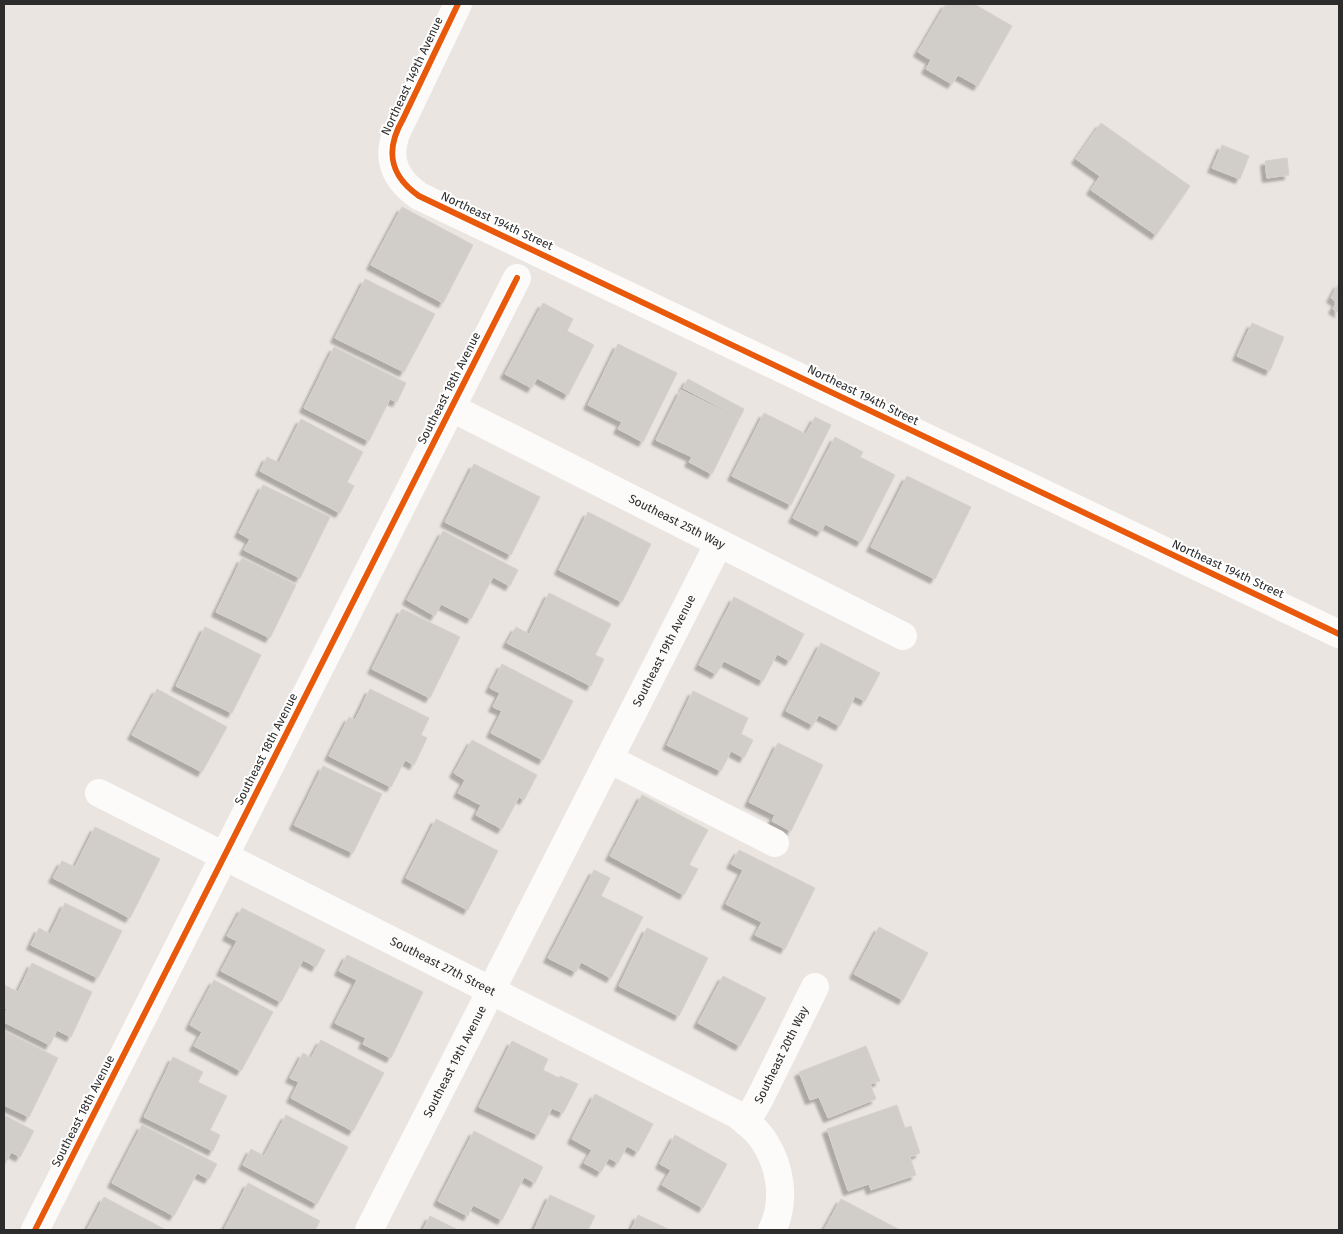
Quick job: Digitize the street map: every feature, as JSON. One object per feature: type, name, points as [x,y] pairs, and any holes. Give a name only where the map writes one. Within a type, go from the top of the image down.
[{"type":"street","name":"Northeast 149th Avenue","points":[[392,159],[392,145],[396,131],[458,4]]},
{"type":"street","name":"Northeast 194th Street","points":[[392,159],[396,172],[402,182],[419,196],[1339,634]]},
{"type":"street","name":"Southeast 18th Avenue","points":[[35,1230],[517,278]]},
{"type":"street","name":"Southeast 25th Way","points":[[452,408],[903,636]]},
{"type":"street","name":"Southeast 19th Avenue","points":[[369,1230],[719,543]]},
{"type":"street","points":[[609,759],[775,843]]},
{"type":"street","name":"Southeast 27th Street","points":[[99,793],[736,1114],[764,1140],[773,1157],[780,1191],[779,1208],[772,1230]]},
{"type":"street","name":"Southeast 20th Way","points":[[746,1122],[759,1100],[814,988]]},
{"type":"building","points":[[946,4],[974,4],[1012,26],[978,86],[958,75],[952,84],[926,69],[931,60],[918,52]]},
{"type":"building","points":[[1101,123],[1190,186],[1156,235],[1091,190],[1100,176],[1076,159]]},
{"type":"building","points":[[1222,145],[1249,156],[1240,179],[1212,168]]},
{"type":"building","points":[[1287,158],[1289,175],[1267,178],[1265,161]]},
{"type":"building","points":[[402,207],[473,245],[443,303],[371,265]]},
{"type":"building","points":[[365,279],[435,314],[404,372],[335,338]]},
{"type":"building","points":[[1339,283],[1339,313],[1333,309],[1337,302],[1331,298]]},
{"type":"building","points":[[543,303],[573,319],[567,331],[594,345],[568,395],[537,378],[532,388],[505,374]]},
{"type":"building","points":[[1252,323],[1284,337],[1270,371],[1237,356]]},
{"type":"building","points":[[618,344],[677,373],[643,442],[618,429],[622,422],[588,405]]},
{"type":"building","points":[[334,347],[406,383],[397,402],[390,399],[369,441],[304,408]]},
{"type":"building","points":[[688,379],[744,409],[740,418],[683,388]]},
{"type":"building","points":[[681,390],[739,419],[712,474],[689,462],[692,457],[656,440]]},
{"type":"building","points":[[764,413],[806,434],[815,417],[831,425],[791,505],[732,476]]},
{"type":"building","points":[[301,419],[363,452],[347,482],[354,486],[340,513],[260,471],[267,457],[279,463]]},
{"type":"building","points":[[835,437],[863,452],[860,457],[895,475],[861,542],[825,524],[821,532],[793,518]]},
{"type":"building","points":[[474,464],[540,497],[511,555],[445,522]]},
{"type":"building","points":[[907,476],[971,507],[935,579],[871,547]]},
{"type":"building","points":[[263,485],[330,517],[300,578],[244,550],[250,539],[239,533]]},
{"type":"building","points":[[588,512],[651,544],[622,602],[559,570]]},
{"type":"building","points":[[443,531],[518,570],[510,586],[493,577],[471,619],[441,604],[435,616],[407,600]]},
{"type":"building","points":[[242,558],[296,585],[270,638],[216,612]]},
{"type":"building","points":[[549,593],[611,624],[595,655],[604,659],[591,686],[507,643],[516,627],[529,634]]},
{"type":"building","points":[[734,597],[804,634],[790,661],[777,654],[763,681],[724,661],[716,674],[699,665]]},
{"type":"building","points":[[402,609],[460,637],[430,698],[372,669]]},
{"type":"building","points":[[205,627],[261,655],[232,713],[176,686]]},
{"type":"building","points":[[821,643],[880,673],[865,701],[855,696],[840,726],[819,715],[813,725],[786,711]]},
{"type":"building","points":[[502,664],[573,701],[543,760],[491,733],[502,711],[493,707],[500,693],[490,688]]},
{"type":"building","points":[[157,689],[227,727],[202,772],[132,735]]},
{"type":"building","points":[[370,689],[429,718],[421,735],[427,738],[414,765],[405,760],[391,787],[329,756],[349,717],[355,720]]},
{"type":"building","points":[[693,691],[748,718],[741,734],[753,740],[744,758],[731,751],[721,771],[667,745]]},
{"type":"building","points":[[472,740],[537,775],[524,800],[519,797],[502,829],[476,815],[481,805],[458,793],[465,780],[454,773]]},
{"type":"building","points":[[778,743],[823,765],[791,831],[772,821],[775,815],[749,802]]},
{"type":"building","points":[[323,766],[382,794],[353,853],[294,825]]},
{"type":"building","points":[[642,795],[708,830],[689,865],[698,869],[684,895],[610,856]]},
{"type":"building","points":[[436,819],[498,851],[468,910],[406,878]]},
{"type":"building","points":[[95,827],[160,859],[130,918],[53,878],[62,861],[75,867]]},
{"type":"building","points":[[739,850],[815,888],[785,949],[755,935],[762,922],[726,904],[743,870],[731,864]]},
{"type":"building","points":[[594,870],[610,878],[601,896],[643,917],[611,978],[581,962],[576,972],[548,958]]},
{"type":"building","points":[[65,903],[122,931],[98,978],[31,945],[39,928],[50,934]]},
{"type":"building","points":[[242,908],[325,950],[316,967],[303,960],[281,1002],[221,971],[237,941],[227,936]]},
{"type":"building","points":[[879,927],[928,953],[903,1000],[854,974]]},
{"type":"building","points":[[647,928],[708,958],[679,1016],[619,986]]},
{"type":"building","points":[[347,955],[423,992],[391,1058],[363,1044],[366,1038],[335,1023],[357,980],[339,971]]},
{"type":"building","points":[[32,963],[92,992],[71,1037],[57,1030],[50,1045],[4,1022],[7,1009],[4,1007],[4,985],[18,992]]},
{"type":"building","points":[[723,976],[766,998],[740,1046],[698,1023]]},
{"type":"building","points":[[214,980],[273,1012],[241,1071],[194,1046],[202,1032],[190,1025]]},
{"type":"building","points":[[4,1031],[58,1058],[29,1117],[4,1105]]},
{"type":"building","points":[[321,1040],[384,1073],[353,1131],[291,1098],[299,1082],[290,1078],[303,1053],[311,1058]]},
{"type":"building","points":[[512,1041],[548,1059],[543,1070],[578,1084],[563,1113],[552,1108],[538,1135],[479,1107]]},
{"type":"building","points":[[866,1046],[880,1081],[870,1084],[876,1099],[828,1118],[819,1097],[810,1100],[799,1072]]},
{"type":"building","points":[[173,1057],[203,1072],[198,1082],[227,1096],[210,1130],[220,1135],[213,1151],[144,1117]]},
{"type":"building","points":[[595,1094],[653,1124],[638,1152],[627,1146],[618,1163],[609,1158],[601,1172],[584,1163],[592,1150],[572,1139]]},
{"type":"building","points":[[897,1105],[905,1128],[911,1126],[920,1153],[910,1157],[916,1175],[871,1190],[869,1184],[848,1191],[827,1129]]},
{"type":"building","points":[[4,1115],[34,1131],[20,1157],[11,1152],[4,1166]]},
{"type":"building","points":[[286,1115],[348,1147],[317,1204],[243,1165],[251,1149],[264,1156]]},
{"type":"building","points":[[142,1125],[217,1164],[209,1179],[197,1173],[174,1216],[112,1183]]},
{"type":"building","points":[[474,1131],[543,1167],[535,1183],[524,1177],[502,1220],[473,1205],[468,1216],[438,1201]]},
{"type":"building","points":[[675,1135],[727,1164],[703,1208],[662,1185],[671,1170],[660,1164]]},
{"type":"building","points":[[248,1183],[320,1221],[315,1230],[224,1230]]},
{"type":"building","points":[[550,1195],[595,1216],[588,1230],[534,1230]]},
{"type":"building","points":[[104,1197],[166,1230],[87,1230]]},
{"type":"building","points":[[841,1199],[900,1230],[824,1230]]},
{"type":"building","points":[[638,1215],[670,1230],[631,1230]]},
{"type":"building","points":[[430,1216],[458,1230],[423,1230]]},
{"type":"cycle path","points":[[458,4],[397,130],[394,141],[392,151],[396,171],[409,188],[419,196],[1339,634]]},
{"type":"cycle path","points":[[35,1230],[517,278]]}]
